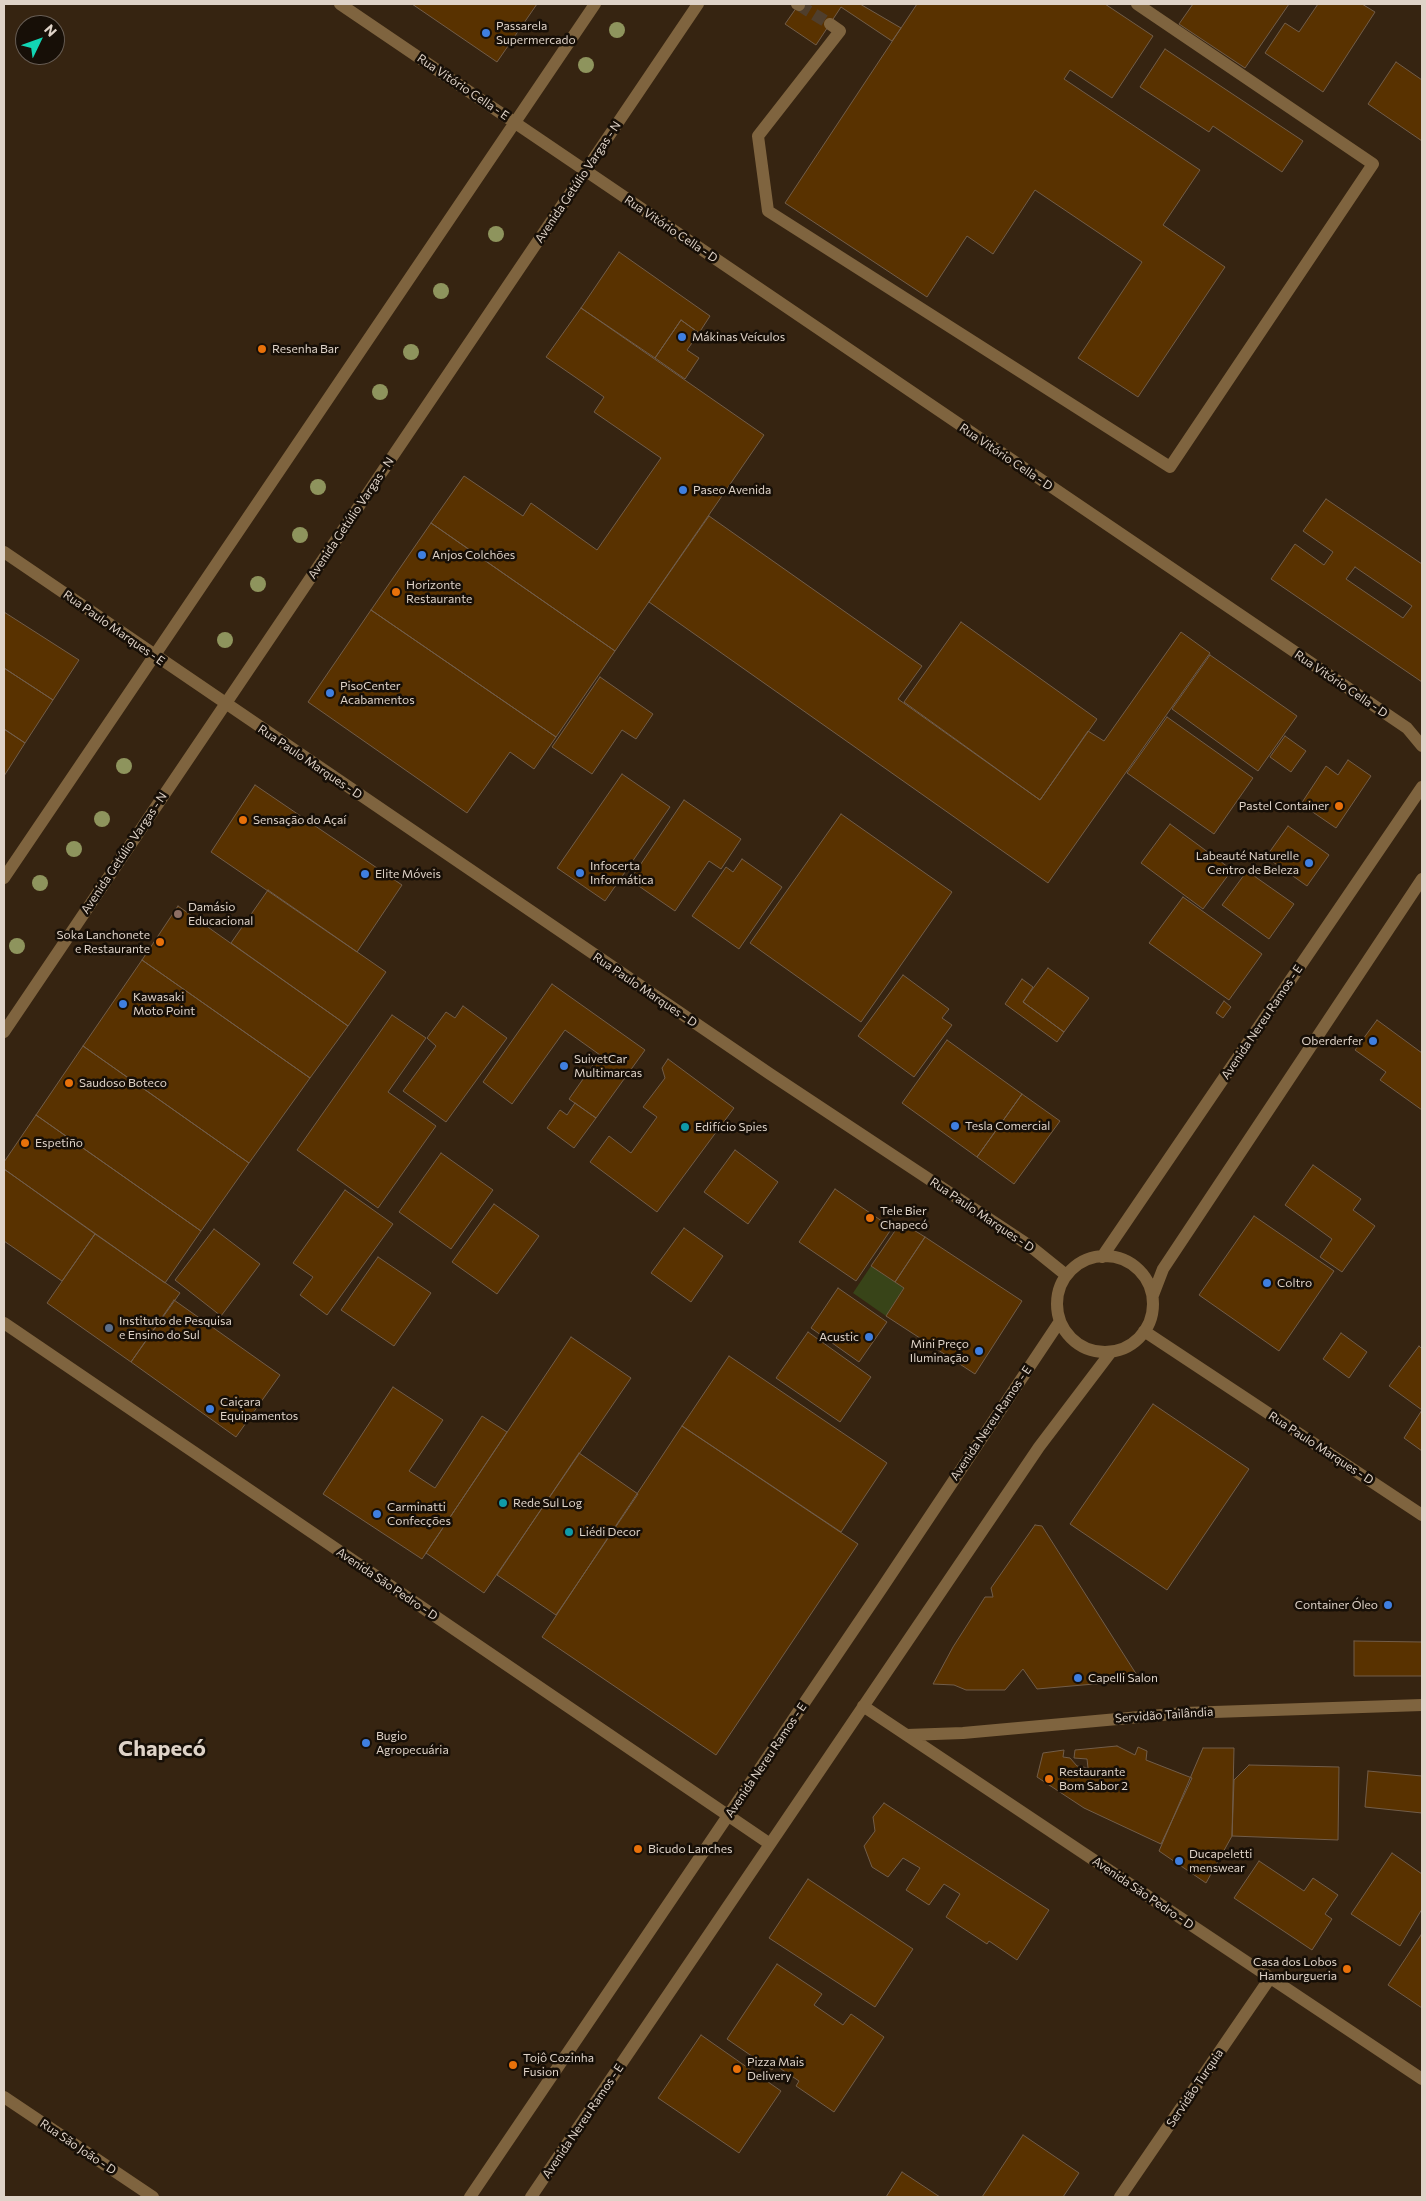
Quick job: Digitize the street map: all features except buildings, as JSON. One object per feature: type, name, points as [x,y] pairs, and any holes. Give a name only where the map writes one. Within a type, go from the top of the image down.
[{"type":"street","name":"Rua Vitório Cella - E","points":[[340,4],[586,171]]},
{"type":"street","points":[[4,878],[595,4]]},
{"type":"street","name":"Avenida Getúlio Vargas - N","points":[[4,1032],[698,4]]},
{"type":"street","points":[[830,24],[840,31],[758,136],[768,211],[1170,467],[1373,164],[1136,4]]},
{"type":"street","name":"Rua Vitório Cella - D","points":[[586,171],[1407,728],[1422,746]]},
{"type":"street","name":"Rua Paulo Marques - E","points":[[4,552],[225,704]]},
{"type":"street","name":"Rua Paulo Marques - D","points":[[225,704],[770,1074],[1030,1246],[1066,1275]]},
{"type":"street","name":"Avenida Nereu Ramos - E","points":[[1102,1257],[1422,787]]},
{"type":"street","points":[[1152,1294],[1163,1269],[1422,879]]},
{"type":"street","points":[[1108,1256],[1123,1259],[1137,1268],[1147,1280],[1152,1294],[1153,1311],[1148,1326],[1138,1339],[1126,1348],[1111,1352],[1094,1351],[1080,1345],[1068,1334],[1060,1321],[1056,1304],[1059,1289],[1066,1275],[1078,1264],[1092,1257],[1102,1257],[1108,1256]]},
{"type":"street","name":"Avenida Nereu Ramos - E","points":[[470,2197],[1060,1321]]},
{"type":"street","name":"Avenida São Pedro - D","points":[[4,1323],[770,1844]]},
{"type":"street","name":"Rua Paulo Marques - D","points":[[1144,1331],[1422,1515]]},
{"type":"street","name":"Avenida Nereu Ramos - E","points":[[531,2197],[1039,1447],[1111,1352]]},
{"type":"street","name":"Servidão Tailândia","points":[[907,1735],[963,1733],[1184,1713],[1422,1705]]},
{"type":"street","name":"Avenida São Pedro - D","points":[[863,1706],[1422,2079]]},
{"type":"street","name":"Servidão Turquia","points":[[1120,2197],[1270,1978]]},
{"type":"street","name":"Rua São João - D","points":[[4,2097],[153,2197]]},
{"type":"green space","points":[[871,1266],[904,1288],[886,1316],[853,1293]]},
{"type":"tunnel","points":[[799,5],[830,24]]},
{"type":"place","name":"Passarela Supermercado","points":[[486,33]]},
{"type":"place","name":"Mákinas Veículos","points":[[682,337]]},
{"type":"place","name":"Resenha Bar","points":[[262,349]]},
{"type":"place","name":"Paseo Avenida","points":[[683,490]]},
{"type":"place","name":"Anjos Colchões","points":[[422,555]]},
{"type":"place","name":"Horizonte Restaurante","points":[[396,592]]},
{"type":"place","name":"PisoCenter Acabamentos","points":[[330,693]]},
{"type":"place","name":"Pastel Container","points":[[1339,806]]},
{"type":"place","name":"Sensação do Açaí","points":[[243,820]]},
{"type":"place","name":"Labeauté Naturelle Centro de Beleza","points":[[1309,863]]},
{"type":"place","name":"Infocerta Informática","points":[[580,873]]},
{"type":"place","name":"Elite Móveis","points":[[365,874]]},
{"type":"place","name":"Damásio Educacional","points":[[178,914]]},
{"type":"place","name":"Soka Lanchonete e Restaurante","points":[[160,942]]},
{"type":"place","name":"Kawasaki Moto Point","points":[[123,1004]]},
{"type":"place","name":"Oberderfer","points":[[1373,1041]]},
{"type":"place","name":"SuivetCar Multimarcas","points":[[564,1066]]},
{"type":"place","name":"Saudoso Boteco","points":[[69,1083]]},
{"type":"place","name":"Tesla Comercial","points":[[955,1126]]},
{"type":"place","name":"Edifício Spies","points":[[685,1127]]},
{"type":"place","name":"Espetiño","points":[[25,1143]]},
{"type":"place","name":"Tele Bier Chapecó","points":[[870,1218]]},
{"type":"place","name":"Coltro","points":[[1267,1283]]},
{"type":"place","name":"Instituto de Pesquisa e Ensino do Sul","points":[[109,1328]]},
{"type":"place","name":"Acustic","points":[[869,1337]]},
{"type":"place","name":"Mini Preço Iluminação","points":[[979,1351]]},
{"type":"place","name":"Caiçara Equipamentos","points":[[210,1409]]},
{"type":"place","name":"Rede Sul Log","points":[[503,1503]]},
{"type":"place","name":"Carminatti Confecções","points":[[377,1514]]},
{"type":"place","name":"Liédi Decor","points":[[569,1532]]},
{"type":"place","name":"Container Óleo","points":[[1388,1605]]},
{"type":"place","name":"Capelli Salon","points":[[1078,1678]]},
{"type":"place","name":"Bugio Agropecuária","points":[[366,1743]]},
{"type":"place","name":"Restaurante Bom Sabor 2","points":[[1049,1779]]},
{"type":"place","name":"Bicudo Lanches","points":[[638,1849]]},
{"type":"place","name":"Ducapeletti menswear","points":[[1179,1861]]},
{"type":"place","name":"Casa dos Lobos Hamburgueria","points":[[1347,1969]]},
{"type":"place","name":"Tojô Cozinha Fusion","points":[[513,2065]]},
{"type":"place","name":"Pizza Mais Delivery","points":[[737,2069]]},
{"type":"district","name":"Chapecó","points":[[162,1749]]}]
